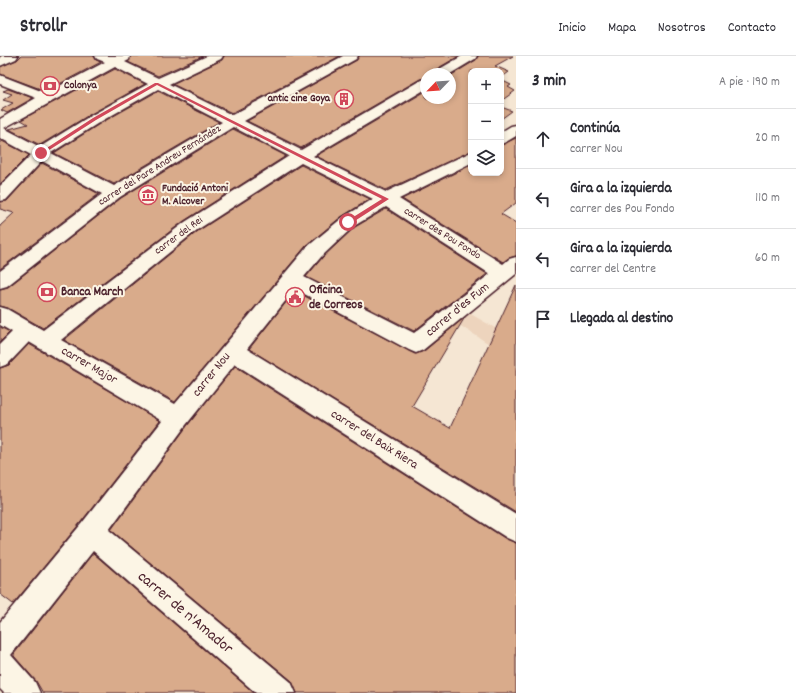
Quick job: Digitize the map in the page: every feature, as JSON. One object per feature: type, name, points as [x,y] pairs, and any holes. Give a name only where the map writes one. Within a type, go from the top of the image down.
[{"type":"street","points":[[0,62],[12,56]]},
{"type":"street","points":[[0,196],[41,153],[95,119],[157,84],[217,56]]},
{"type":"street","name":"carrer del Pare Andreu Fernández","points":[[0,281],[114,193],[233,121],[352,56]]},
{"type":"street","points":[[451,68],[471,56]]},
{"type":"street","points":[[0,125],[114,58]]},
{"type":"street","name":"carrer des Pou Fondo","points":[[114,58],[157,84],[386,199],[510,268]]},
{"type":"street","points":[[0,79],[47,98]]},
{"type":"street","name":"carrer del Rei","points":[[0,358],[36,335],[191,226],[301,156],[420,87]]},
{"type":"street","points":[[504,137],[516,129]]},
{"type":"street","points":[[0,132],[114,193]]},
{"type":"street","name":"carrer Nou","points":[[0,645],[91,532],[178,418],[314,252],[348,222],[386,199],[468,158]]},
{"type":"street","name":"carrer d'es Fum","points":[[292,278],[416,344],[510,268]]},
{"type":"street","name":"carrer Major","points":[[0,315],[178,418]]},
{"type":"street","name":"carrer del Baix Riera","points":[[232,351],[516,530]]},
{"type":"street","name":"carrer de n'Amador","points":[[91,532],[280,693]]},
{"type":"street","points":[[0,665],[24,693]]},
{"type":"shaded area","points":[[469,313],[516,340],[505,354],[456,323]]},
{"type":"building","points":[[21,56],[94,56],[96,60],[101,62],[46,91],[0,74],[0,67],[17,60]]},
{"type":"building","points":[[131,56],[203,56],[158,76],[128,62]]},
{"type":"building","points":[[224,56],[340,56],[232,113],[172,84],[222,60]]},
{"type":"building","points":[[359,56],[459,56],[438,68],[420,68],[420,79],[301,148],[247,121],[357,60]]},
{"type":"building","points":[[478,56],[513,56],[495,66],[500,68],[468,68],[468,152],[386,190],[316,156],[420,95],[420,104],[456,104],[456,72],[476,60]]},
{"type":"building","points":[[115,69],[145,84],[89,115],[40,145],[9,129],[28,124],[21,120]]},
{"type":"building","points":[[504,70],[509,72],[504,76]]},
{"type":"building","points":[[504,82],[511,85],[508,87],[515,91],[504,99]]},
{"type":"building","points":[[8,89],[33,98],[7,113],[1,110],[13,103],[3,100],[12,94],[3,91]]},
{"type":"building","points":[[158,91],[219,122],[114,184],[54,153],[101,123]]},
{"type":"building","points":[[504,108],[512,111],[504,117]]},
{"type":"building","points":[[233,129],[286,156],[184,221],[43,328],[8,308],[0,306],[0,289],[8,287],[121,198]]},
{"type":"building","points":[[516,138],[516,203],[501,214],[516,223],[516,256],[503,262],[402,199],[468,166],[468,176],[504,176],[504,144]]},
{"type":"building","points":[[0,140],[29,155],[0,184]]},
{"type":"building","points":[[42,163],[99,194],[0,269],[0,226],[14,213],[0,209],[0,202],[7,201]]},
{"type":"building","points":[[301,165],[370,199],[341,217],[306,246],[175,402],[64,340],[198,231]]},
{"type":"building","points":[[386,209],[487,274],[414,331],[306,277],[322,258],[355,227]]},
{"type":"building","points":[[516,285],[516,512],[249,349],[295,291],[415,354],[424,351],[465,317],[412,406],[450,428]]},
{"type":"building","points":[[0,327],[10,332],[0,342]]},
{"type":"building","points":[[29,344],[160,421],[81,522],[13,604],[0,594],[0,368],[9,365]]},
{"type":"building","points":[[235,366],[506,539],[516,543],[516,693],[297,693],[292,681],[111,530],[187,426]]},
{"type":"building","points":[[93,553],[254,693],[43,693],[36,681],[14,656],[14,654]]},
{"type":"place","name":"Colonya","points":[[50,86]]},
{"type":"place","name":"antic cine Goya","points":[[344,99]]},
{"type":"place","name":"Fundació Antoni M. Alcover","points":[[148,195]]},
{"type":"place","name":"Banca March","points":[[47,292]]},
{"type":"place","name":"Oficina de Correos","points":[[295,297]]},
{"type":"route","points":[[41,153],[95,119],[157,84],[386,199],[348,222]]}]
